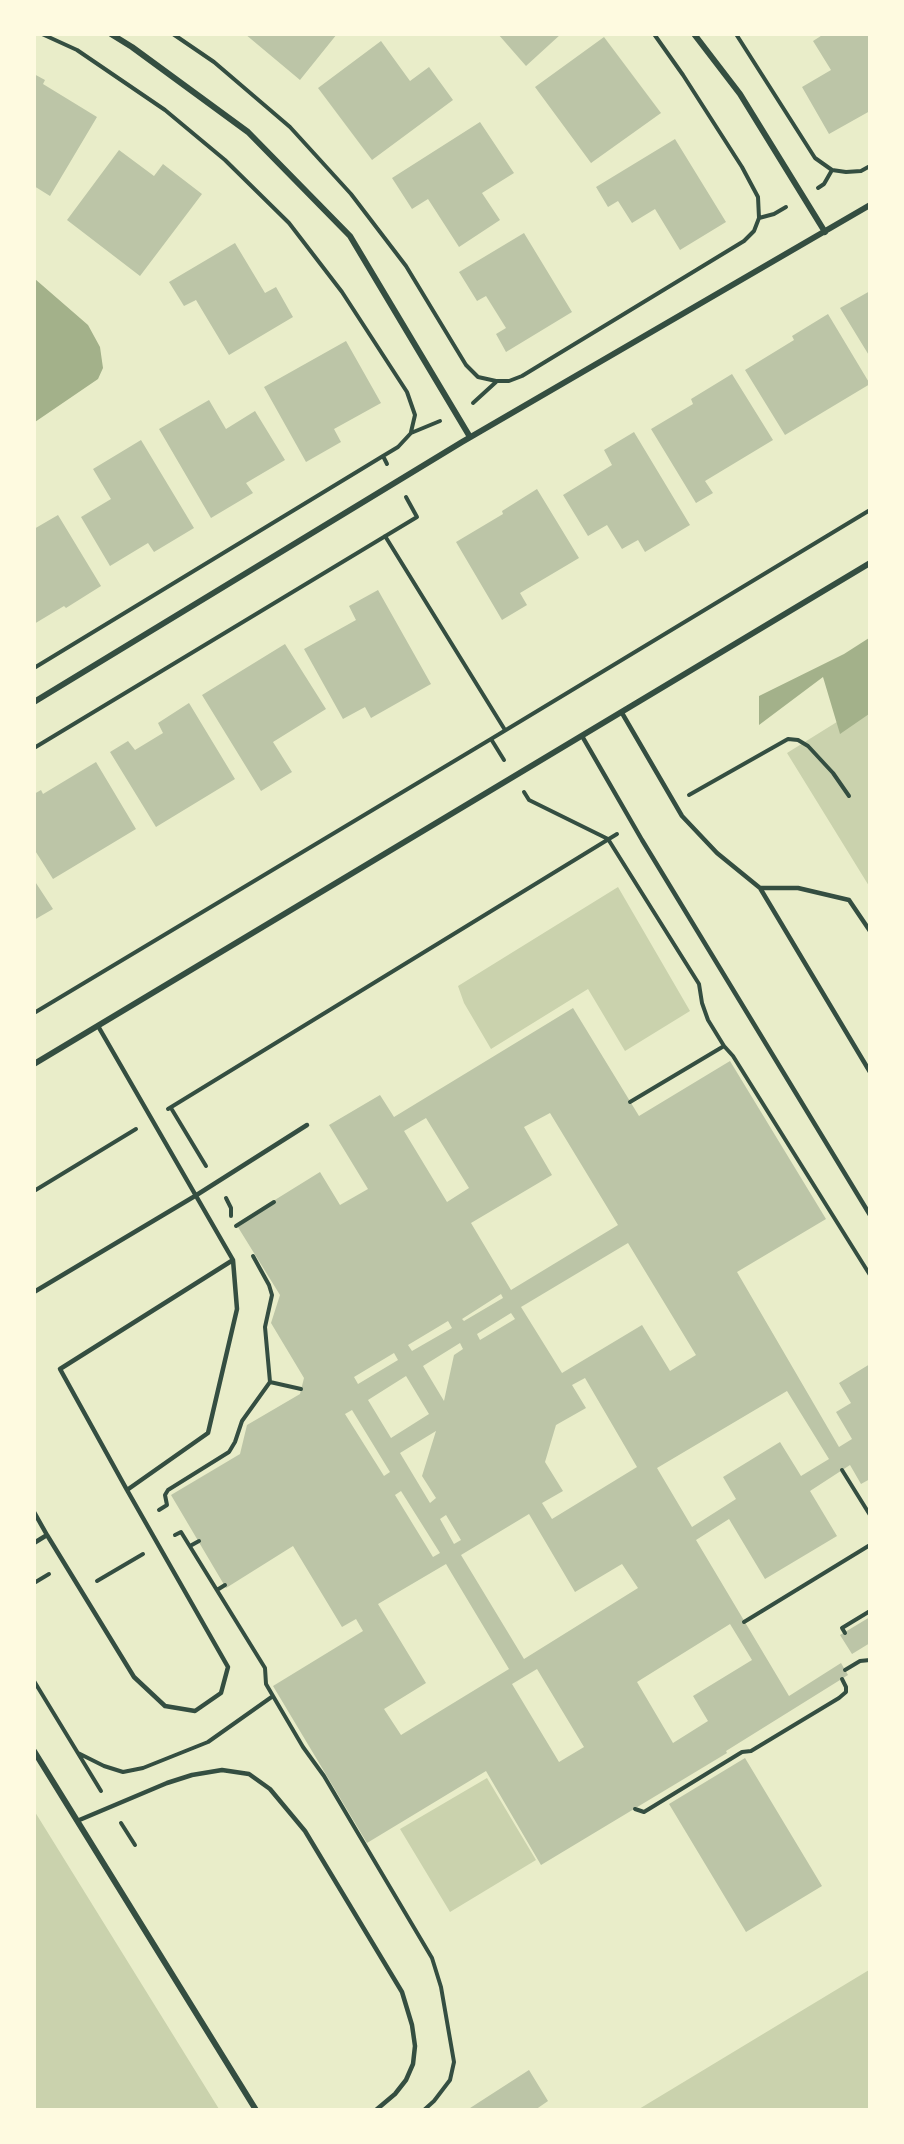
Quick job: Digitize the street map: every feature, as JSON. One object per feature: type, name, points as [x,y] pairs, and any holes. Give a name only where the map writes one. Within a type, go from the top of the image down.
[{"type":"street","points":[[111,34],[248,132],[350,236],[470,437]]},
{"type":"street","points":[[694,34],[740,94],[825,232]]},
{"type":"street","points":[[34,702],[470,437],[870,205]]},
{"type":"street","points":[[34,1064],[870,563]]},
{"type":"street","points":[[34,1751],[256,2109]]},
{"type":"lane","points":[[622,713],[671,801],[682,816],[717,853],[760,888],[870,1072]]},
{"type":"lane","points":[[582,736],[870,1215]]},
{"type":"lane","points":[[760,888],[798,888],[849,900],[870,931]]},
{"type":"lane","points":[[98,1026],[233,1260],[237,1309],[208,1433],[127,1490]]},
{"type":"lane","points":[[34,1292],[195,1196],[307,1125]]},
{"type":"lane","points":[[34,1512],[134,1677],[165,1706],[195,1712],[221,1693],[228,1667],[60,1369],[233,1260]]},
{"type":"lane","points":[[34,1543],[47,1535]]},
{"type":"lane","points":[[77,1821],[167,1783],[192,1775],[222,1770],[249,1774],[270,1789],[305,1831],[402,1992],[412,2025],[415,2046],[413,2064],[406,2080],[395,2094],[376,2109]]},
{"type":"path","points":[[42,34],[76,50],[165,110],[225,160],[289,223],[342,292],[407,392],[415,415],[411,433]]},
{"type":"path","points":[[496,381],[509,381],[522,376],[744,241],[754,231],[759,218],[758,197],[742,167],[654,34]]},
{"type":"path","points":[[736,34],[815,158],[832,170],[861,171],[870,166]]},
{"type":"path","points":[[759,218],[774,214],[824,184],[832,170]]},
{"type":"path","points":[[34,668],[383,456]]},
{"type":"path","points":[[34,1013],[870,510]]},
{"type":"path","points":[[385,536],[506,730]]},
{"type":"path","points":[[491,739],[529,800],[608,839],[699,984],[708,1020],[724,1046],[734,1056],[870,1275]]},
{"type":"path","points":[[671,801],[696,793],[788,739],[798,740],[808,746],[833,773],[849,796]]},
{"type":"path","points":[[34,1191],[633,824]]},
{"type":"path","points":[[630,1102],[724,1046]]},
{"type":"path","points":[[235,1226],[274,1202]]},
{"type":"path","points":[[270,1383],[301,1389]]},
{"type":"path","points":[[842,1470],[870,1515]]},
{"type":"path","points":[[190,1546],[199,1541]]},
{"type":"path","points":[[744,1622],[870,1545]]},
{"type":"path","points":[[217,1590],[225,1585]]},
{"type":"path","points":[[845,1633],[842,1628],[870,1611]]},
{"type":"path","points":[[845,1670],[860,1661],[870,1660]]},
{"type":"path","points":[[635,1809],[644,1812],[742,1752],[751,1751],[839,1698],[846,1692],[842,1679]]},
{"type":"path","points":[[34,1681],[135,1845]]},
{"type":"path","points":[[270,1691],[275,1688]]},
{"type":"path","points":[[78,1753],[104,1766],[123,1772],[143,1768],[208,1742],[273,1696],[303,1748],[324,1776],[432,1958],[441,1987],[454,2061],[450,2080],[434,2101],[424,2109]]},
{"type":"shaded area","points":[[35,279],[88,325],[100,347],[103,368],[98,379],[35,422]]},
{"type":"shaded area","points":[[869,638],[869,714],[840,734],[823,677],[759,725],[759,696],[844,654]]},
{"type":"shaded area","points":[[869,702],[869,886],[787,753]]},
{"type":"shaded area","points":[[618,887],[690,1011],[625,1051],[588,989],[491,1049],[464,1003],[458,986]]},
{"type":"shaded area","points":[[487,1778],[536,1860],[450,1912],[400,1829]]},
{"type":"shaded area","points":[[35,1812],[219,2109],[35,2109]]},
{"type":"shaded area","points":[[869,1970],[869,2109],[639,2109]]},
{"type":"building","points":[[245,34],[337,34],[300,80]]},
{"type":"building","points":[[498,34],[561,34],[526,66]]},
{"type":"building","points":[[824,34],[870,34],[870,111],[829,134],[802,87],[831,70],[813,41]]},
{"type":"building","points":[[604,37],[661,113],[591,163],[535,87]]},
{"type":"building","points":[[381,41],[410,81],[429,67],[453,100],[372,160],[318,88]]},
{"type":"building","points":[[34,74],[45,80],[43,84],[97,117],[50,196],[34,186]]},
{"type":"building","points":[[480,122],[514,173],[482,193],[500,220],[459,247],[428,199],[412,209],[392,178]]},
{"type":"building","points":[[675,139],[726,222],[680,250],[655,209],[632,223],[618,201],[608,207],[596,187]]},
{"type":"building","points":[[119,150],[154,176],[163,164],[202,194],[140,276],[67,220]]},
{"type":"building","points":[[524,233],[572,312],[506,352],[496,334],[506,328],[486,296],[477,301],[459,272]]},
{"type":"building","points":[[235,243],[265,293],[276,287],[293,317],[229,355],[196,300],[184,306],[169,282]]},
{"type":"building","points":[[870,291],[870,357],[840,308]]},
{"type":"building","points":[[828,314],[870,384],[785,435],[745,370],[794,340],[792,336]]},
{"type":"building","points":[[346,341],[381,403],[334,429],[341,442],[306,462],[264,387]]},
{"type":"building","points":[[732,374],[773,440],[705,481],[713,493],[696,503],[651,429],[693,404],[691,399]]},
{"type":"building","points":[[209,400],[226,429],[255,411],[285,460],[246,483],[253,493],[211,518],[159,429]]},
{"type":"building","points":[[634,432],[690,525],[645,552],[638,540],[622,549],[607,525],[588,536],[563,495],[612,465],[604,450]]},
{"type":"building","points":[[141,440],[194,528],[154,552],[148,543],[110,566],[81,517],[111,499],[93,469]]},
{"type":"building","points":[[537,489],[579,558],[520,593],[527,605],[502,620],[456,542],[503,514],[502,511]]},
{"type":"building","points":[[58,515],[101,586],[66,608],[64,606],[34,624],[34,529]]},
{"type":"building","points":[[378,590],[431,684],[371,718],[365,707],[343,719],[304,649],[356,620],[349,606]]},
{"type":"building","points":[[285,644],[326,709],[273,742],[292,772],[261,791],[202,695]]},
{"type":"building","points":[[189,703],[235,779],[156,827],[110,752],[128,741],[135,750],[163,733],[158,723]]},
{"type":"building","points":[[96,762],[136,829],[53,879],[34,849],[34,794],[41,790],[43,794]]},
{"type":"building","points":[[34,880],[53,909],[34,920]]},
{"type":"building","points":[[573,1008],[639,1116],[730,1061],[826,1219],[737,1272],[839,1447],[852,1439],[836,1412],[851,1403],[839,1383],[870,1364],[870,1479],[861,1484],[850,1465],[810,1491],[837,1536],[765,1579],[729,1519],[696,1540],[789,1696],[841,1663],[848,1675],[726,1751],[727,1753],[541,1865],[486,1771],[367,1843],[273,1686],[363,1631],[356,1619],[342,1627],[293,1546],[226,1588],[171,1495],[240,1454],[247,1425],[300,1394],[304,1378],[271,1323],[280,1295],[236,1224],[320,1172],[340,1205],[368,1189],[329,1125],[380,1095],[394,1117]],"holes":[[[550,1113],[618,1225],[511,1290],[471,1223],[552,1175],[524,1127]],[[426,1118],[469,1188],[447,1202],[404,1131]],[[628,1243],[696,1355],[670,1371],[642,1325],[562,1373],[521,1307]],[[501,1294],[503,1298],[464,1321],[462,1319]],[[511,1313],[515,1319],[480,1340],[477,1334]],[[448,1321],[452,1328],[412,1351],[408,1345]],[[460,1343],[463,1349],[454,1355],[444,1401],[423,1366]],[[394,1353],[398,1360],[358,1384],[354,1377]],[[406,1376],[429,1414],[391,1438],[368,1400]],[[585,1378],[637,1467],[552,1519],[542,1503],[563,1491],[545,1462],[556,1425],[586,1408],[572,1385]],[[787,1391],[829,1459],[801,1476],[780,1442],[723,1477],[736,1499],[692,1527],[657,1468]],[[352,1410],[390,1472],[384,1476],[345,1414]],[[436,1431],[422,1476],[436,1498],[430,1503],[400,1453]],[[401,1491],[440,1553],[433,1557],[395,1495]],[[529,1514],[575,1592],[622,1564],[638,1588],[524,1659],[461,1555]],[[446,1515],[461,1540],[454,1544],[440,1519]],[[446,1564],[509,1669],[401,1735],[384,1709],[426,1683],[378,1604]],[[730,1624],[752,1660],[693,1696],[708,1721],[673,1743],[637,1682]],[[537,1669],[584,1747],[559,1762],[512,1684]]]},
{"type":"building","points":[[870,1617],[870,1643],[852,1654],[840,1635]]},
{"type":"building","points":[[745,1758],[822,1886],[746,1932],[669,1804]]},
{"type":"building","points":[[529,2070],[548,2101],[535,2110],[467,2110]]}]
